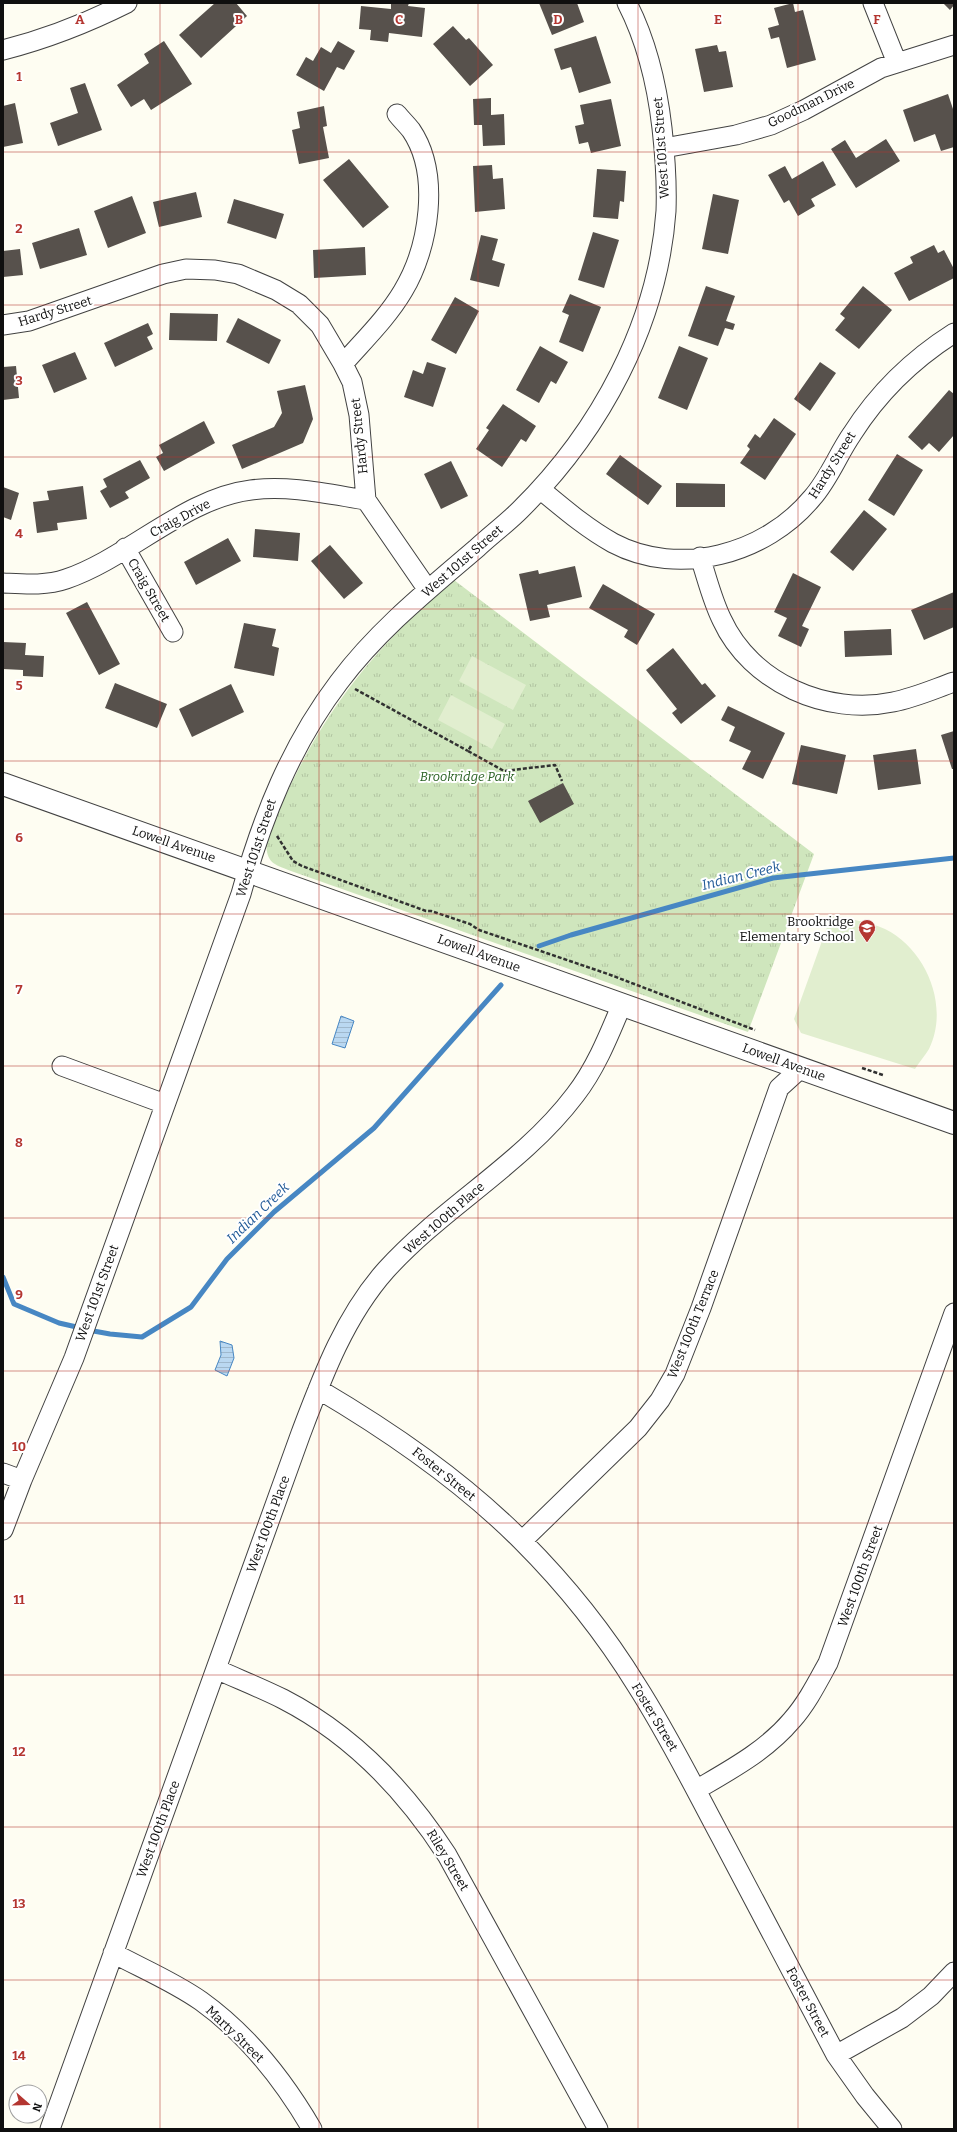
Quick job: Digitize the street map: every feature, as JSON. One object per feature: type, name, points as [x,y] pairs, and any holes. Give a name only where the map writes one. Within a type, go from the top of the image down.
[{"type":"street","points":[[3,50],[37,41],[94,20],[127,3]]},
{"type":"street","name":"West 101st Street","points":[[3,1530],[22,1480],[74,1358],[241,894],[254,845],[276,788],[300,742],[338,682],[376,638],[428,590],[519,511],[540,489],[586,432],[605,401],[638,333],[648,304],[660,257],[666,210],[664,148],[657,91],[645,45],[627,3]]},
{"type":"street","points":[[873,4],[896,63]]},
{"type":"street","name":"Goodman Drive","points":[[664,148],[736,135],[771,125],[804,110],[881,68],[954,45]]},
{"type":"street","points":[[343,364],[388,314],[404,290],[416,263],[426,229],[429,203],[426,171],[418,145],[411,130],[397,114]]},
{"type":"street","name":"Hardy Street","points":[[3,325],[29,321],[163,274],[186,269],[215,270],[238,274],[270,287],[299,304],[320,326],[352,382],[359,415],[366,500],[428,590]]},
{"type":"street","name":"Hardy Street","points":[[540,489],[590,529],[629,550],[660,558],[678,559],[726,554],[748,546],[784,526],[796,515],[822,484],[851,434],[878,398],[909,366],[954,332]]},
{"type":"street","name":"Craig Drive","points":[[3,583],[26,584],[66,579],[83,572],[219,498],[250,490],[274,488],[301,490],[366,500]]},
{"type":"street","name":"Craig Street","points":[[125,548],[173,632]]},
{"type":"street","points":[[700,557],[712,596],[730,635],[750,660],[762,671],[789,688],[818,700],[855,706],[893,702],[954,682]]},
{"type":"street","name":"Lowell Avenue","points":[[3,784],[248,870],[954,1123]]},
{"type":"street","name":"West 100th Place","points":[[50,2129],[318,1389],[334,1351],[355,1313],[386,1271],[419,1235],[520,1153],[546,1129],[575,1095],[593,1068],[622,1004]]},
{"type":"street","points":[[62,1066],[166,1104]]},
{"type":"street","name":"West 100th Terrace","points":[[522,1541],[638,1428],[660,1400],[672,1380],[702,1308],[779,1088],[800,1068]]},
{"type":"street","name":"West 100th Street","points":[[696,1790],[739,1765],[770,1742],[792,1720],[812,1693],[828,1664],[954,1313]]},
{"type":"street","name":"Foster Street","points":[[318,1389],[411,1447],[475,1498],[522,1541],[594,1625],[637,1685],[696,1790],[836,2055],[865,2096],[892,2129]]},
{"type":"street","points":[[3,1473],[22,1480]]},
{"type":"street","name":"Riley Street","points":[[216,1669],[284,1700],[326,1725],[360,1752],[394,1785],[419,1813],[447,1855],[598,2129]]},
{"type":"street","name":"Marty Street","points":[[113,1953],[160,1976],[189,1994],[231,2025],[271,2069],[298,2106],[312,2129]]},
{"type":"street","points":[[836,2055],[902,2018],[931,1996],[954,1972]]},
{"type":"path","points":[[350,695],[354,689],[504,771],[554,765],[562,781]]},
{"type":"path","points":[[468,751],[471,746]]},
{"type":"path","points":[[279,829],[277,835],[288,855],[293,861],[302,866],[426,911],[432,911],[470,924],[479,930],[608,974],[761,1032]]},
{"type":"path","points":[[859,1067],[887,1076]]},
{"type":"green space","name":"Brookridge Park","points":[[454,580],[814,854],[748,1032],[291,871],[275,864],[270,859],[266,843],[282,803],[300,766],[320,731],[342,698],[366,667],[392,638]]},
{"type":"green space","points":[[472,656],[526,685],[513,710],[459,681]]},
{"type":"green space","points":[[451,695],[505,724],[492,749],[438,720]]},
{"type":"green space","points":[[831,916],[865,922],[885,929],[900,938],[912,950],[922,964],[930,980],[935,997],[937,1015],[935,1032],[929,1049],[915,1069],[801,1033],[794,1019]]},
{"type":"water","points":[[341,1016],[354,1021],[345,1048],[332,1044]]},
{"type":"water","points":[[220,1341],[232,1345],[234,1358],[227,1376],[215,1370],[221,1355]]},
{"type":"building","points":[[215,3],[236,3],[247,16],[201,58],[179,35]]},
{"type":"building","points":[[391,3],[409,3],[408,6],[425,8],[422,37],[389,33],[388,42],[370,40],[371,30],[359,29],[361,6],[391,9]]},
{"type":"building","points":[[539,3],[577,3],[584,22],[552,35]]},
{"type":"building","points":[[793,3],[795,12],[803,10],[816,60],[787,68],[779,37],[771,39],[768,28],[779,25],[774,8]]},
{"type":"building","points":[[943,3],[954,3],[954,5],[950,10]]},
{"type":"building","points":[[453,26],[466,40],[469,38],[493,65],[470,86],[433,44]]},
{"type":"building","points":[[596,36],[611,83],[579,93],[571,67],[561,70],[554,49]]},
{"type":"building","points":[[164,41],[192,84],[151,110],[144,99],[131,107],[117,85],[149,63],[144,54]]},
{"type":"building","points":[[338,41],[355,51],[344,70],[337,67],[324,91],[296,75],[306,57],[313,61],[321,47],[331,53]]},
{"type":"building","points":[[717,45],[719,52],[726,51],[733,87],[704,92],[695,49]]},
{"type":"building","points":[[85,83],[102,130],[58,146],[50,123],[78,113],[70,88]]},
{"type":"building","points":[[948,94],[954,112],[954,147],[941,151],[935,134],[914,142],[903,110]]},
{"type":"building","points":[[491,98],[491,115],[504,114],[505,145],[483,146],[482,125],[474,125],[473,99]]},
{"type":"building","points":[[611,99],[621,146],[591,153],[588,142],[579,144],[575,126],[584,124],[580,105]]},
{"type":"building","points":[[15,103],[23,143],[3,147],[3,106]]},
{"type":"building","points":[[324,106],[327,126],[323,127],[329,158],[299,164],[292,130],[300,128],[297,112]]},
{"type":"building","points":[[886,139],[900,161],[856,188],[831,149],[845,140],[856,158]]},
{"type":"building","points":[[349,159],[389,207],[363,228],[323,180]]},
{"type":"building","points":[[823,161],[836,185],[811,199],[815,206],[798,216],[789,200],[784,203],[768,175],[785,166],[792,179]]},
{"type":"building","points":[[492,165],[493,179],[503,178],[505,209],[475,212],[473,166]]},
{"type":"building","points":[[597,169],[626,171],[624,202],[620,201],[618,219],[593,217]]},
{"type":"building","points":[[196,192],[202,217],[159,227],[153,202]]},
{"type":"building","points":[[713,194],[739,200],[728,254],[702,249]]},
{"type":"building","points":[[132,196],[146,233],[108,248],[94,211]]},
{"type":"building","points":[[234,199],[284,214],[276,239],[227,223]]},
{"type":"building","points":[[79,228],[87,255],[40,269],[32,243]]},
{"type":"building","points":[[593,232],[619,240],[604,288],[578,280]]},
{"type":"building","points":[[481,235],[498,239],[492,260],[505,264],[499,287],[470,280]]},
{"type":"building","points":[[934,245],[938,253],[944,250],[954,269],[954,278],[909,301],[894,273],[913,263],[910,257]]},
{"type":"building","points":[[365,247],[366,275],[314,278],[313,250]]},
{"type":"building","points":[[20,249],[23,275],[3,277],[3,251]]},
{"type":"building","points":[[706,286],[735,296],[726,321],[735,324],[733,330],[725,328],[718,346],[688,336]]},
{"type":"building","points":[[863,286],[892,310],[859,349],[835,330],[845,318],[840,314]]},
{"type":"building","points":[[570,294],[601,307],[583,352],[559,342],[569,315],[562,312]]},
{"type":"building","points":[[455,297],[479,311],[456,354],[431,340]]},
{"type":"building","points":[[170,313],[218,314],[217,341],[169,340]]},
{"type":"building","points":[[238,318],[281,340],[269,364],[226,342]]},
{"type":"building","points":[[148,323],[153,334],[147,337],[153,349],[115,367],[104,343]]},
{"type":"building","points":[[540,346],[568,362],[556,384],[551,381],[539,403],[516,390]]},
{"type":"building","points":[[679,346],[708,358],[687,410],[658,398]]},
{"type":"building","points":[[75,352],[87,379],[54,393],[42,365]]},
{"type":"building","points":[[427,362],[446,368],[433,407],[404,397],[413,370],[423,374]]},
{"type":"building","points":[[820,362],[836,373],[810,411],[794,399]]},
{"type":"building","points":[[16,366],[19,398],[3,400],[3,367]]},
{"type":"building","points":[[305,385],[313,419],[303,443],[242,469],[232,445],[274,427],[282,413],[277,391]]},
{"type":"building","points":[[949,390],[954,394],[954,435],[939,452],[929,443],[922,450],[908,437]]},
{"type":"building","points":[[503,404],[536,426],[526,442],[521,439],[502,467],[476,449],[489,430],[486,428]]},
{"type":"building","points":[[774,418],[796,434],[765,480],[740,463],[750,449],[747,446],[755,434],[760,438]]},
{"type":"building","points":[[204,421],[215,443],[164,471],[156,457],[163,453],[159,445]]},
{"type":"building","points":[[897,454],[923,470],[894,516],[868,500]]},
{"type":"building","points":[[620,455],[662,486],[648,505],[606,474]]},
{"type":"building","points":[[140,460],[150,478],[125,492],[129,498],[110,508],[100,491],[107,487],[103,479]]},
{"type":"building","points":[[451,461],[468,496],[441,509],[424,474]]},
{"type":"building","points":[[676,483],[725,484],[725,507],[676,507]]},
{"type":"building","points":[[83,486],[87,519],[57,523],[58,530],[37,533],[33,502],[49,500],[47,491]]},
{"type":"building","points":[[3,487],[19,493],[11,520],[3,517]]},
{"type":"building","points":[[864,510],[887,529],[853,571],[830,552]]},
{"type":"building","points":[[255,529],[300,533],[298,561],[253,557]]},
{"type":"building","points":[[228,538],[241,561],[196,585],[184,562]]},
{"type":"building","points":[[330,545],[363,583],[344,599],[311,561]]},
{"type":"building","points":[[575,566],[582,597],[547,605],[550,617],[530,621],[519,574],[538,570],[539,574]]},
{"type":"building","points":[[793,573],[821,587],[802,626],[809,629],[801,647],[778,636],[787,618],[774,612]]},
{"type":"building","points":[[603,584],[655,614],[637,645],[624,637],[628,630],[589,608]]},
{"type":"building","points":[[954,592],[954,627],[924,640],[911,610]]},
{"type":"building","points":[[87,602],[120,664],[99,675],[66,613]]},
{"type":"building","points":[[244,623],[276,629],[272,646],[279,648],[274,676],[234,668]]},
{"type":"building","points":[[891,629],[892,655],[845,657],[844,631]]},
{"type":"building","points":[[3,642],[26,643],[25,655],[44,656],[43,677],[23,676],[23,670],[3,669]]},
{"type":"building","points":[[673,648],[702,685],[705,683],[716,696],[681,724],[672,713],[677,709],[646,670]]},
{"type":"building","points":[[115,683],[167,704],[157,728],[105,708]]},
{"type":"building","points":[[231,684],[244,712],[192,737],[179,709]]},
{"type":"building","points":[[728,706],[785,733],[763,779],[742,769],[751,751],[729,741],[735,727],[721,720]]},
{"type":"building","points":[[954,731],[954,769],[952,769],[941,735]]},
{"type":"building","points":[[801,745],[846,755],[837,794],[792,784]]},
{"type":"building","points":[[916,749],[921,784],[878,790],[873,755]]},
{"type":"building","points":[[563,783],[574,804],[540,823],[528,801]]},
{"type":"waterway","name":"Indian Creek","points":[[539,946],[571,935],[773,878],[954,858]]},
{"type":"waterway","name":"Indian Creek","points":[[88,1330],[142,1337],[191,1307],[227,1259],[274,1212],[374,1128],[501,985]]},
{"type":"waterway","name":"Indian Creek","points":[[3,1277],[14,1304],[59,1323],[81,1328]]},
{"type":"place","name":"Brookridge Elementary School","points":[[867,943]]}]
